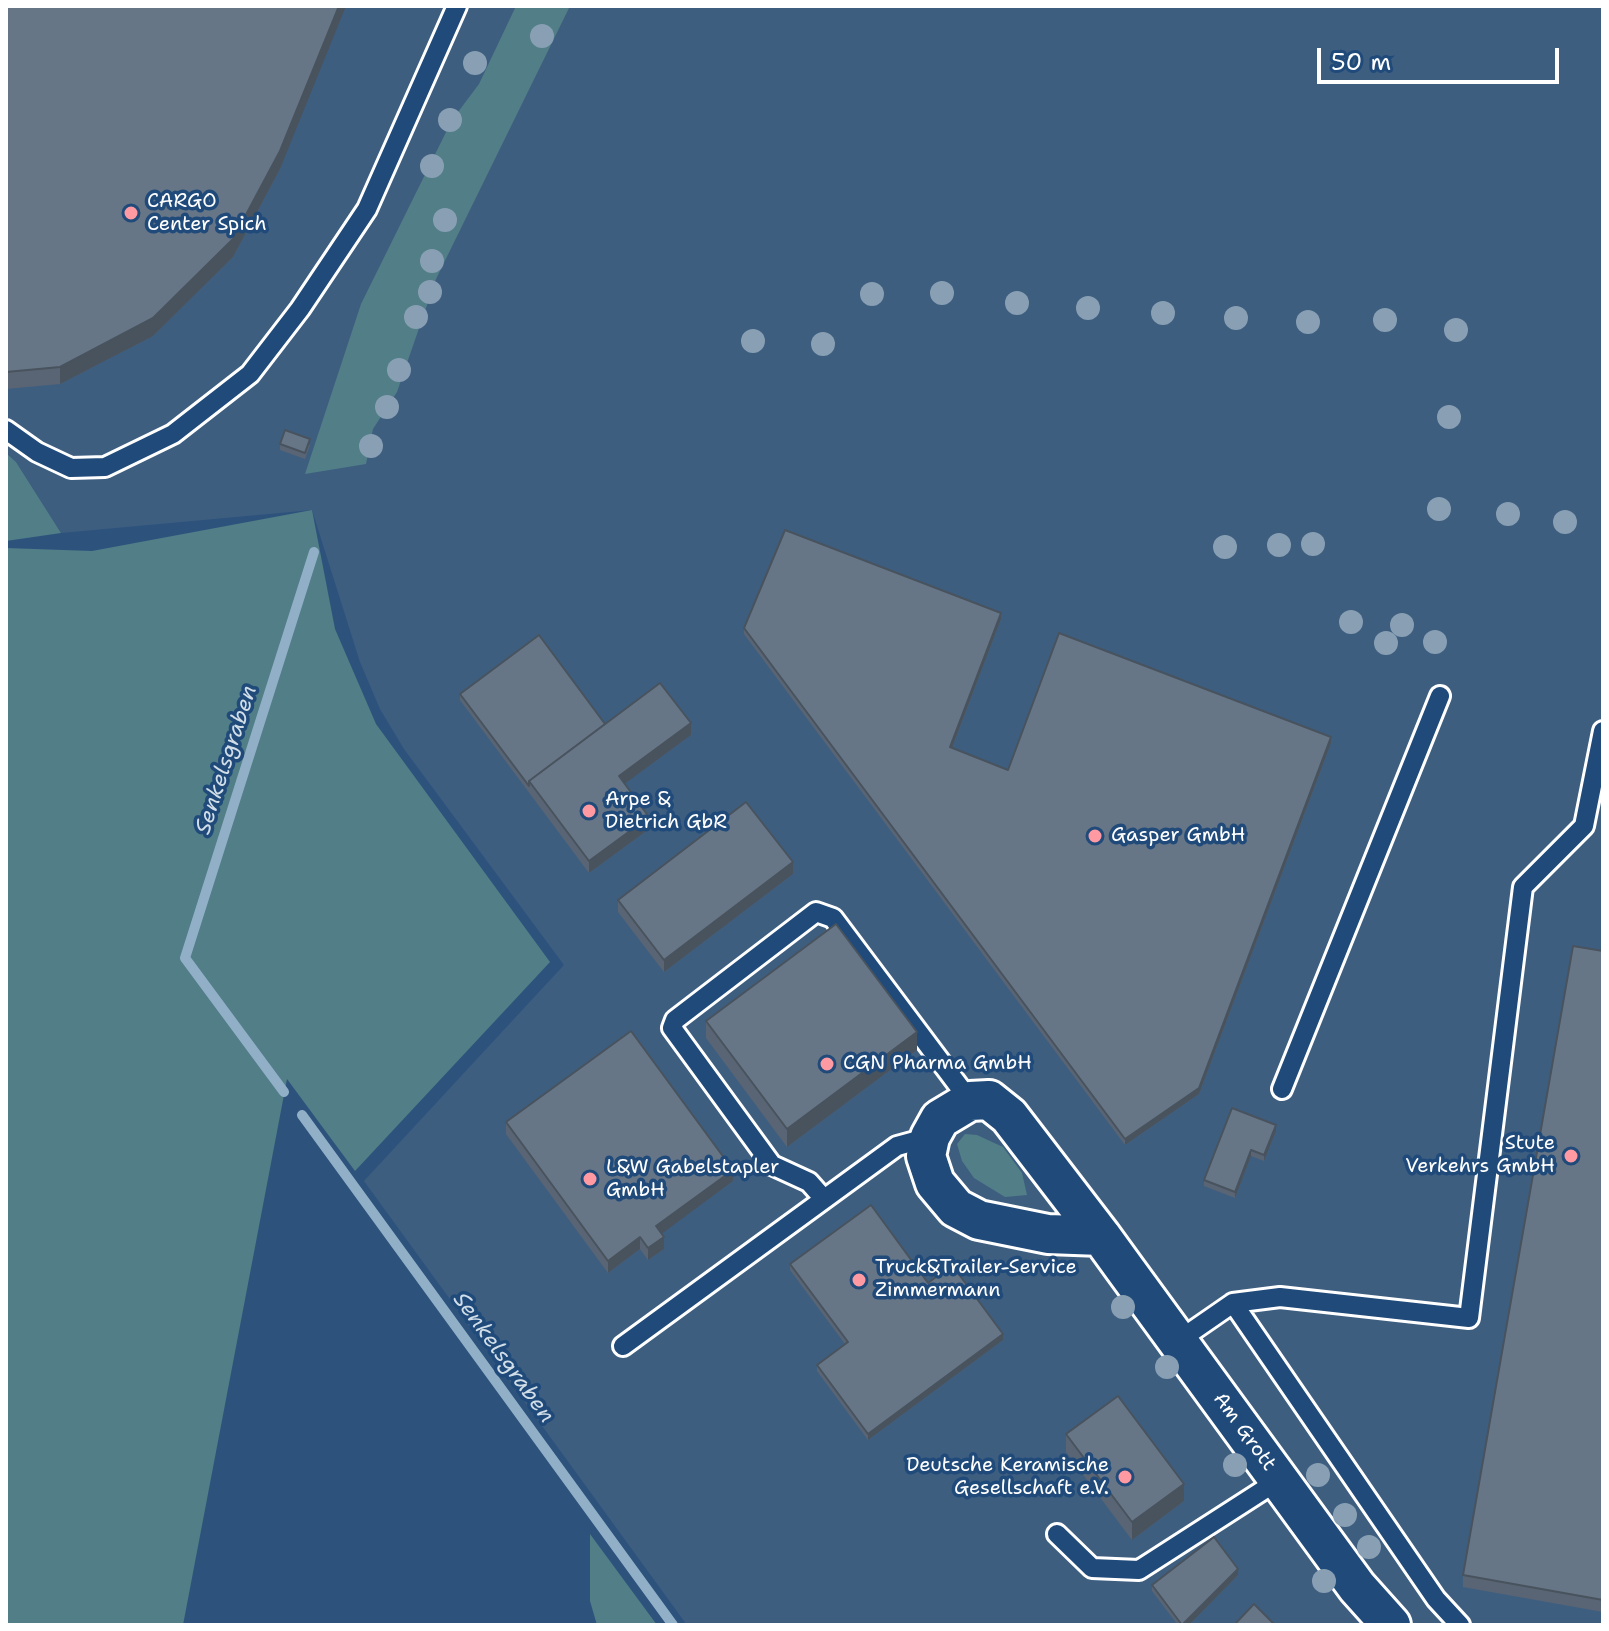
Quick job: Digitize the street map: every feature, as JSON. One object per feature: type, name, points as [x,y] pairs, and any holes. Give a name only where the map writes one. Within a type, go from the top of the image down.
[{"type":"street","name":"Am Grott","points":[[970,1101],[989,1100],[1009,1116],[1101,1236],[1357,1587],[1391,1625]]},
{"type":"street","points":[[970,1101],[940,1119],[930,1137],[926,1156],[935,1183],[956,1208],[979,1220],[1048,1234],[1101,1236]]},
{"type":"lane","points":[[6,430],[37,452],[71,468],[105,467],[173,434],[250,374],[300,309],[367,209],[457,6]]},
{"type":"lane","points":[[1282,1089],[1440,696]]},
{"type":"lane","points":[[1178,1341],[1233,1303],[1280,1297],[1469,1318],[1523,887],[1584,826],[1603,731]]},
{"type":"lane","points":[[824,1199],[809,1182],[784,1174],[772,1165],[672,1028],[675,1020],[816,912],[833,918],[970,1101]]},
{"type":"lane","points":[[623,1346],[897,1146],[930,1137]]},
{"type":"lane","points":[[1233,1303],[1436,1599],[1460,1625]]},
{"type":"lane","points":[[1057,1534],[1092,1568],[1139,1570],[1279,1480]]},
{"type":"shaded area","points":[[6,6],[1603,6],[1603,1625],[687,1625],[364,1181],[564,965],[404,749],[380,709],[360,662],[312,510],[61,533],[16,462],[6,453]]},
{"type":"green space","points":[[516,6],[570,6],[436,279],[397,392],[373,429],[366,464],[305,474],[361,304],[452,120],[479,84]]},
{"type":"green space","points":[[6,453],[16,462],[61,533],[6,541]]},
{"type":"green space","points":[[312,510],[335,629],[376,724],[550,962],[355,1171],[287,1079],[183,1625],[6,1625],[6,548],[92,551]]},
{"type":"green space","points":[[965,1134],[977,1135],[1003,1147],[1022,1173],[1027,1195],[1005,1197],[974,1178],[962,1161],[957,1144]]},
{"type":"green space","points":[[590,1534],[657,1625],[597,1625],[590,1601]]},
{"type":"building","name":"CARGO Center Spich","points":[[6,6],[339,6],[280,151],[233,239],[153,318],[60,367],[6,372]]},
{"type":"building","points":[[285,430],[310,439],[305,453],[280,444]]},
{"type":"building","name":"Gasper GmbH","points":[[785,530],[1001,613],[950,747],[1008,770],[1059,633],[1331,737],[1199,1088],[1125,1139],[744,628]]},
{"type":"building","points":[[539,635],[605,724],[529,781],[529,786],[460,694]]},
{"type":"building","points":[[660,683],[691,723],[619,776],[649,817],[589,861],[529,781]]},
{"type":"building","points":[[746,802],[793,862],[664,960],[618,900]]},
{"type":"building","points":[[836,924],[917,1032],[787,1129],[706,1021]]},
{"type":"building","name":"Stute Verkehrs GmbH","points":[[1573,946],[1603,951],[1603,1600],[1463,1575]]},
{"type":"building","points":[[631,1031],[733,1170],[656,1226],[664,1237],[648,1248],[640,1237],[608,1261],[506,1122]]},
{"type":"building","points":[[1232,1108],[1276,1125],[1264,1155],[1251,1150],[1235,1192],[1204,1180]]},
{"type":"building","points":[[871,1205],[928,1283],[952,1265],[1003,1334],[868,1434],[817,1365],[848,1342],[790,1264]]},
{"type":"building","name":"Deutsche Keramische Gesellschaft e.V.","points":[[1118,1396],[1184,1484],[1132,1522],[1066,1434]]},
{"type":"building","points":[[1214,1537],[1238,1569],[1182,1625],[1152,1585]]},
{"type":"building","points":[[1254,1604],[1275,1625],[1234,1625]]},
{"type":"waterway","name":"Senkelsgraben","points":[[284,1092],[185,958],[314,552]]},
{"type":"waterway","name":"Senkelsgraben","points":[[302,1115],[673,1625]]},
{"type":"place","name":"CARGO Center Spich","points":[[131,213]]},
{"type":"place","name":"Arpe & Dietrich GbR","points":[[589,811]]},
{"type":"place","name":"Gasper GmbH","points":[[1095,836]]},
{"type":"place","name":"CGN Pharma GmbH","points":[[827,1064]]},
{"type":"place","name":"Stute Verkehrs GmbH","points":[[1571,1156]]},
{"type":"place","name":"L&W Gabelstapler GmbH","points":[[590,1179]]},
{"type":"place","name":"Truck&Trailer-Service Zimmermann","points":[[859,1280]]},
{"type":"place","name":"Deutsche Keramische Gesellschaft e.V.","points":[[1125,1477]]}]
